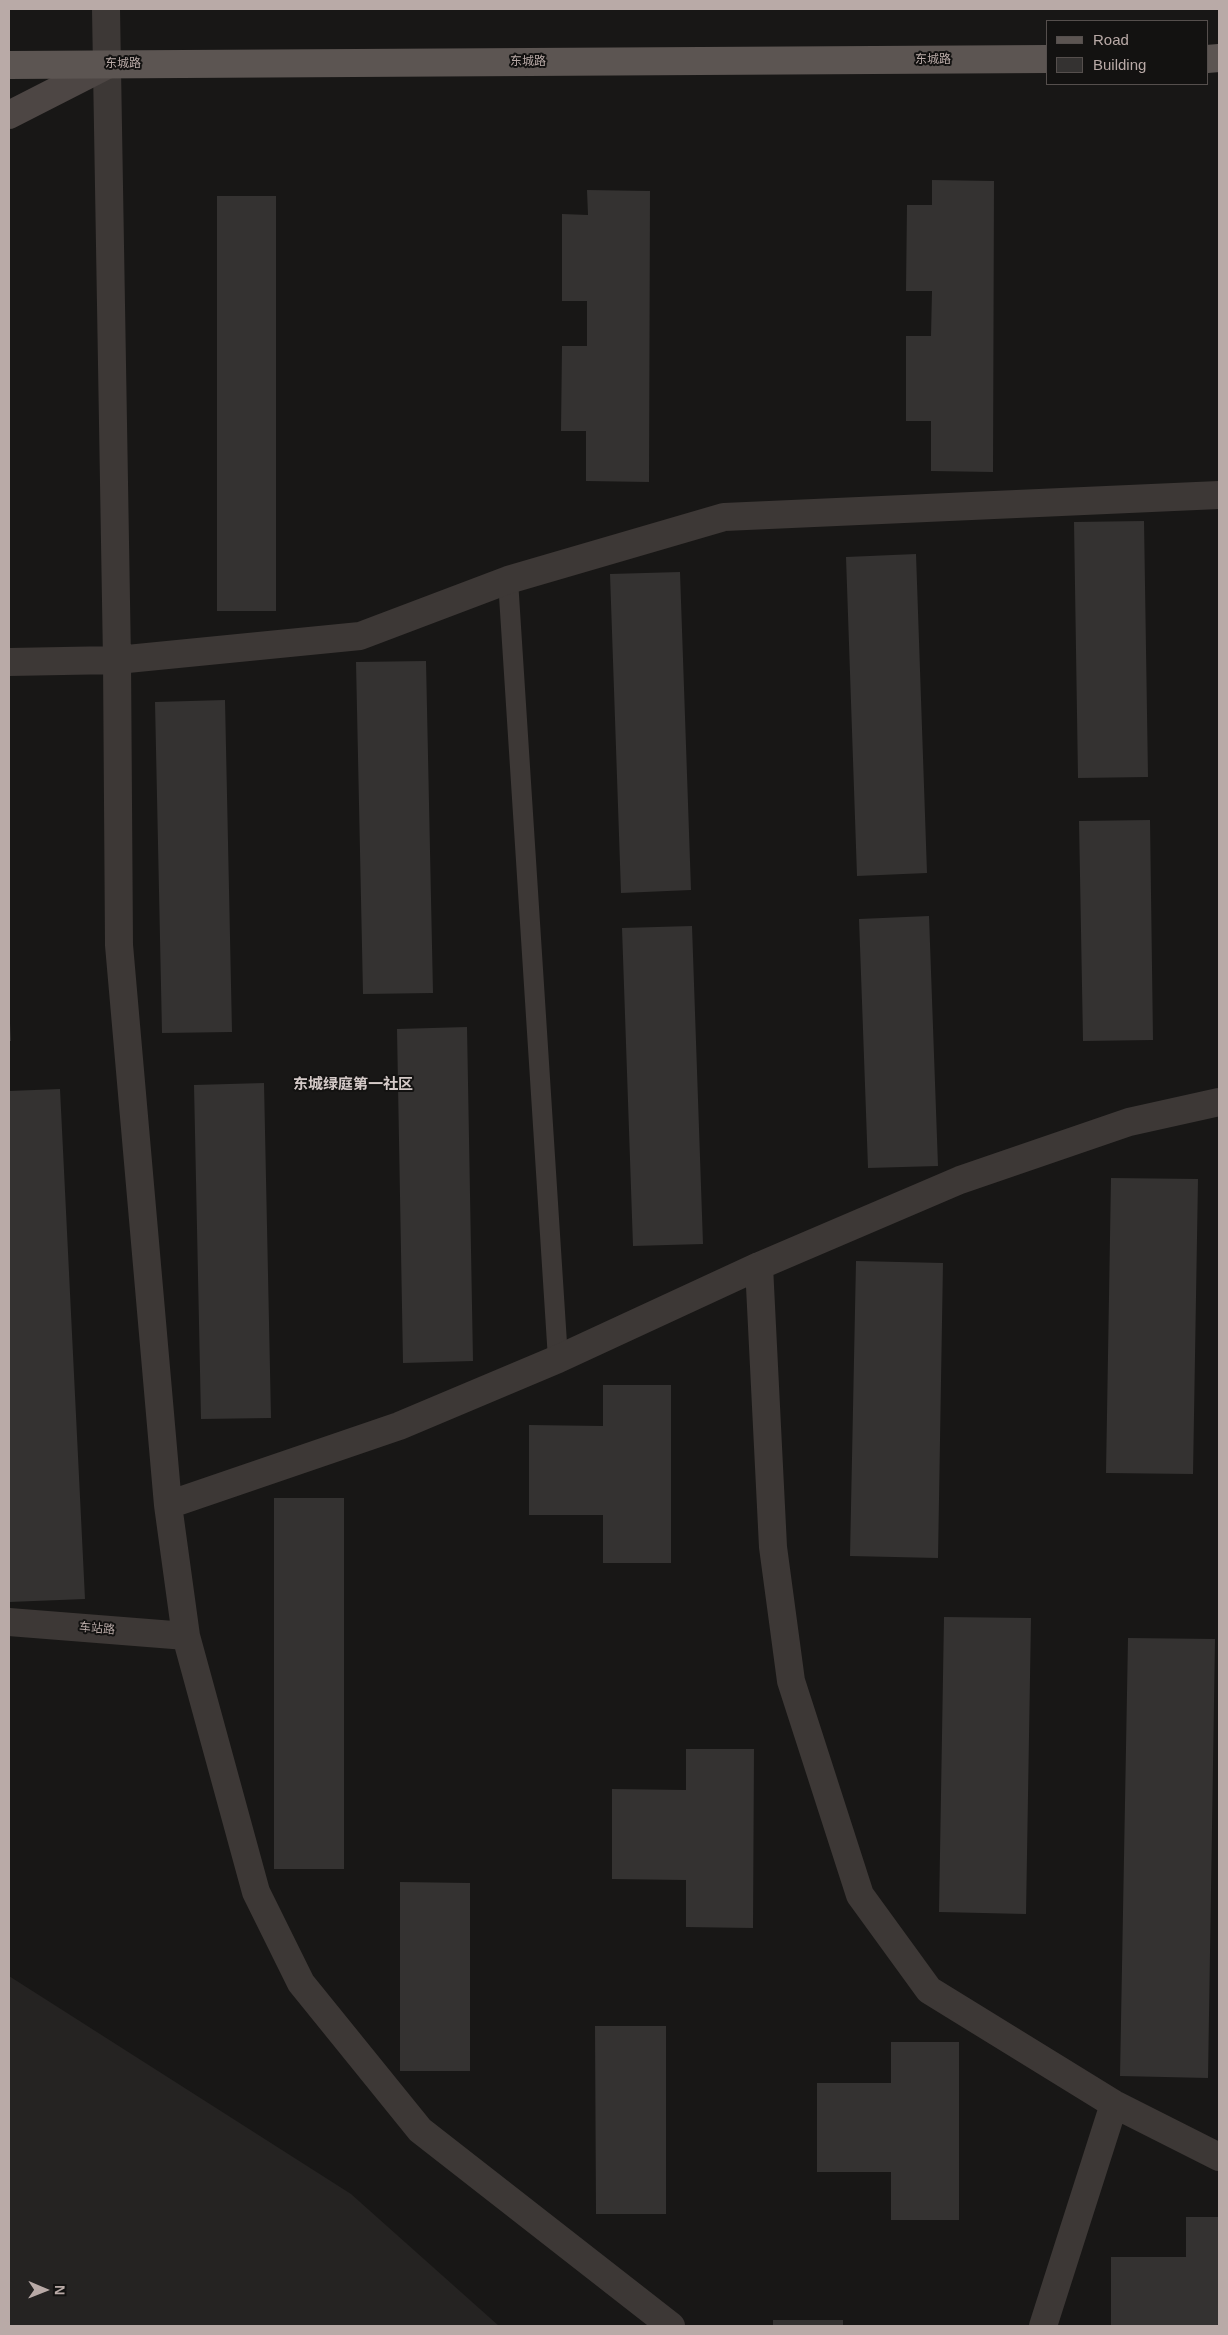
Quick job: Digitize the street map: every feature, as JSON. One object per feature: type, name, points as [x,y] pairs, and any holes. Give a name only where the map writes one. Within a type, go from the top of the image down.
[{"type":"main road","name":"东城路","points":[[9,65],[1046,59]]},
{"type":"street","points":[[106,9],[117,660],[119,945],[168,1505],[186,1636],[256,1892],[301,1983],[420,2130],[621,2285],[671,2326]]},
{"type":"street","points":[[9,115],[107,64]]},
{"type":"street","points":[[9,662],[117,660],[360,636],[508,580],[724,517],[1219,495]]},
{"type":"street","points":[[168,1505],[399,1426],[558,1359],[759,1266],[960,1180],[1129,1122],[1219,1102]]},
{"type":"street","points":[[759,1266],[772,1547],[791,1681],[860,1895],[928,1990],[1114,2104],[1219,2157]]},
{"type":"street","name":"车站路","points":[[9,1622],[186,1636]]},
{"type":"street","points":[[1043,2326],[1114,2104]]},
{"type":"lane","points":[[508,580],[558,1359]]},
{"type":"shaded area","points":[[9,1976],[351,2194],[499,2326],[9,2326]]},
{"type":"building","points":[[932,180],[994,181],[993,472],[931,471],[931,421],[906,421],[906,336],[931,336],[932,291],[906,291],[907,205],[932,205]]},
{"type":"building","points":[[587,190],[650,191],[649,482],[586,481],[586,431],[561,431],[562,346],[587,346],[587,301],[562,301],[562,214],[588,215]]},
{"type":"building","points":[[217,196],[276,196],[276,611],[217,611]]},
{"type":"building","points":[[1144,521],[1148,777],[1078,778],[1074,522]]},
{"type":"building","points":[[916,554],[927,873],[857,876],[846,557]]},
{"type":"building","points":[[680,572],[691,890],[621,893],[610,574]]},
{"type":"building","points":[[426,661],[433,993],[363,994],[356,662]]},
{"type":"building","points":[[225,700],[232,1032],[162,1033],[155,702]]},
{"type":"building","points":[[1150,820],[1153,1040],[1083,1041],[1079,821]]},
{"type":"building","points":[[929,916],[938,1166],[868,1168],[859,919]]},
{"type":"building","points":[[692,926],[703,1244],[633,1246],[622,928]]},
{"type":"building","points":[[10,1023],[11,1041],[9,1041]]},
{"type":"building","points":[[467,1027],[473,1361],[403,1363],[397,1029]]},
{"type":"building","points":[[264,1083],[271,1418],[201,1419],[194,1085]]},
{"type":"building","points":[[60,1089],[85,1599],[9,1602],[9,1091]]},
{"type":"building","points":[[1111,1178],[1198,1179],[1193,1474],[1106,1473]]},
{"type":"building","points":[[856,1261],[943,1263],[938,1558],[850,1556]]},
{"type":"building","points":[[603,1385],[671,1385],[671,1563],[603,1563],[603,1515],[529,1515],[529,1425],[603,1426]]},
{"type":"building","points":[[274,1498],[344,1498],[344,1869],[274,1869]]},
{"type":"building","points":[[944,1617],[1031,1618],[1026,1914],[939,1912]]},
{"type":"building","points":[[1128,1638],[1215,1639],[1208,2078],[1120,2076]]},
{"type":"building","points":[[686,1749],[754,1749],[753,1928],[686,1927],[686,1880],[612,1879],[612,1789],[686,1790]]},
{"type":"building","points":[[400,1882],[470,1883],[470,2071],[400,2071]]},
{"type":"building","points":[[595,2026],[666,2026],[666,2214],[596,2214]]},
{"type":"building","points":[[891,2042],[959,2042],[959,2220],[891,2220],[891,2172],[817,2172],[817,2083],[891,2083]]},
{"type":"building","points":[[1186,2217],[1219,2217],[1219,2326],[1111,2326],[1111,2257],[1186,2257]]},
{"type":"building","points":[[773,2320],[843,2320],[843,2326],[773,2326]]},
{"type":"district","name":"东城绿庭第一社区","points":[[353,1085]]}]
